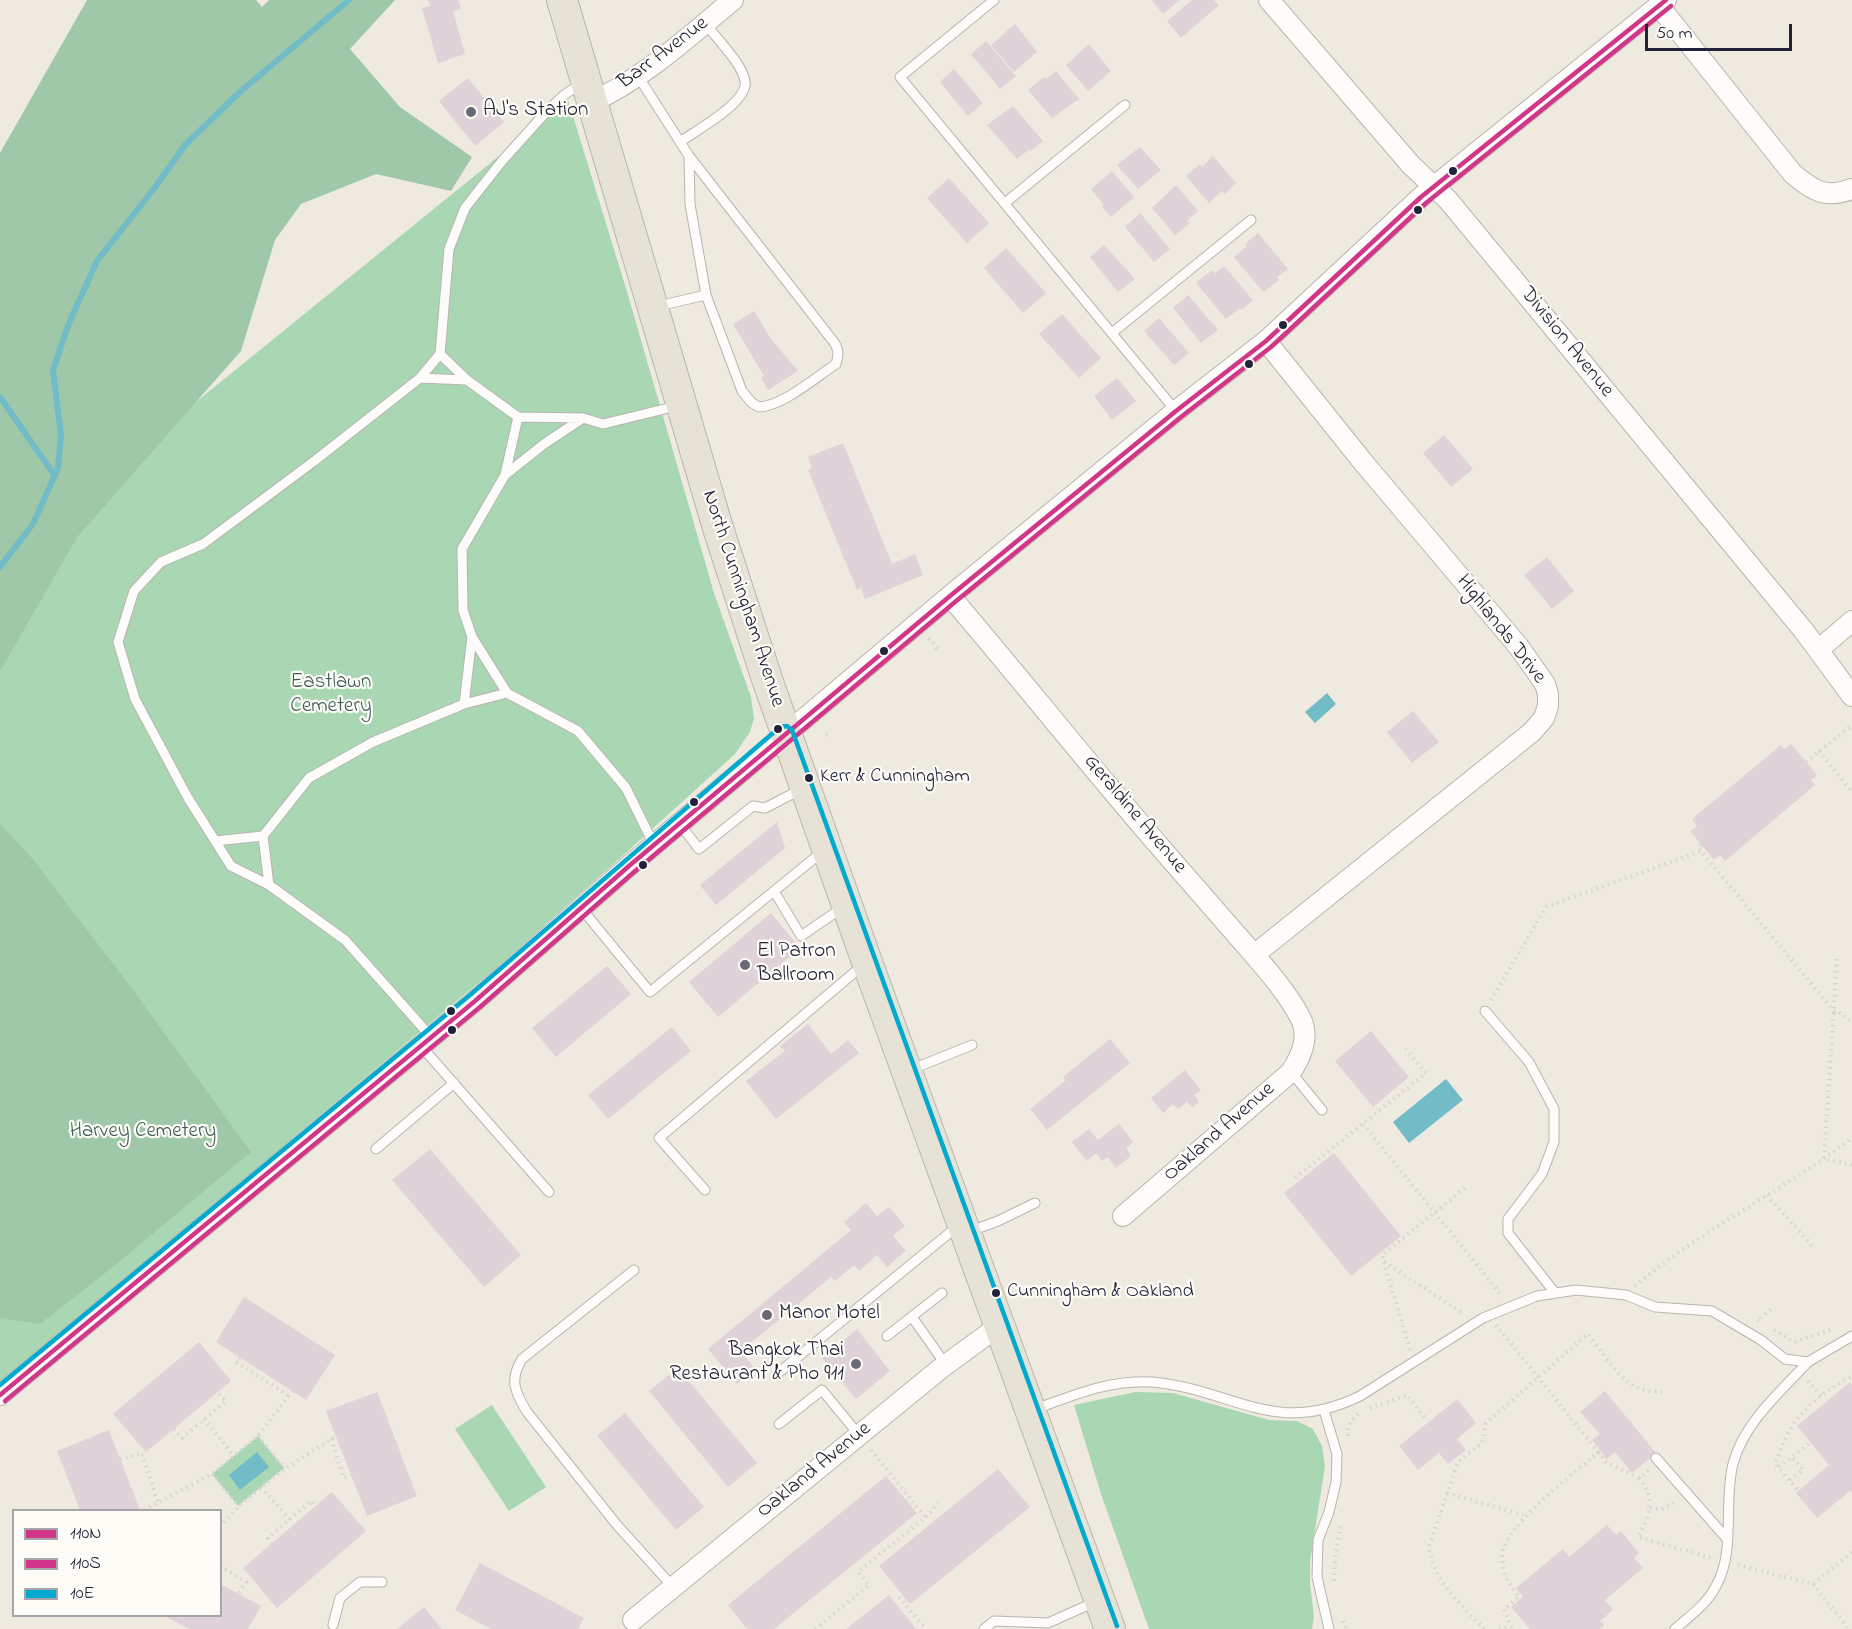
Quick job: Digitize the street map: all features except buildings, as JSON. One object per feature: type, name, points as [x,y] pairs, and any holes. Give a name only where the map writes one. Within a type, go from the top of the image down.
[{"type":"main road","name":"North Cunningham Avenue","points":[[562,0],[718,528],[785,734],[1110,1629]]},
{"type":"street","name":"Barr Avenue","points":[[588,91],[614,92],[638,76],[733,0]]},
{"type":"street","name":"Division Avenue","points":[[1269,0],[1411,165],[1435,186],[1818,650],[1852,696]]},
{"type":"street","points":[[0,1395],[427,1042],[679,823],[950,596],[1176,411],[1266,341],[1435,186],[1662,3],[1793,174],[1824,194],[1852,189]]},
{"type":"street","name":"Highlands Drive","points":[[1254,955],[1532,732],[1544,718],[1548,706],[1545,684],[1519,646],[1363,462],[1266,341]]},
{"type":"street","name":"Geraldine Avenue","points":[[950,596],[1277,983],[1301,1017],[1305,1042]]},
{"type":"street","points":[[1818,650],[1852,621]]},
{"type":"street","name":"Oakland Avenue","points":[[1123,1216],[1291,1072],[1301,1056],[1305,1042]]},
{"type":"street","name":"Oakland Avenue","points":[[633,1620],[673,1587],[865,1443],[946,1365],[1000,1325]]},
{"type":"lane","points":[[994,0],[900,77],[1176,411]]},
{"type":"lane","points":[[680,142],[736,103],[746,82],[740,69],[705,23]]},
{"type":"lane","points":[[638,76],[689,156],[839,349],[836,364],[774,404],[759,407],[752,403],[742,390],[706,295],[690,204],[689,156]]},
{"type":"lane","points":[[549,1192],[454,1083],[427,1042],[345,940],[269,885],[231,866],[188,798],[135,699],[118,642],[134,591],[161,562],[203,544],[314,462],[420,378],[440,354],[448,249],[465,208],[502,162],[564,95],[588,91]]},
{"type":"lane","points":[[1005,203],[1125,105]]},
{"type":"lane","points":[[1112,333],[1251,220]]},
{"type":"lane","points":[[653,308],[706,295]]},
{"type":"lane","points":[[440,354],[467,380],[518,417],[583,418],[603,424],[682,405]]},
{"type":"lane","points":[[420,378],[467,380]]},
{"type":"lane","points":[[518,417],[505,475],[462,549],[463,610],[472,637],[507,693],[578,731],[626,788],[654,845]]},
{"type":"lane","points":[[505,475],[544,444],[583,418]]},
{"type":"lane","points":[[464,704],[472,637]]},
{"type":"lane","points":[[269,885],[263,836],[309,778],[373,742],[464,704],[507,693]]},
{"type":"lane","points":[[679,823],[699,849],[753,806],[765,808],[804,788]]},
{"type":"lane","points":[[215,841],[263,836]]},
{"type":"lane","points":[[581,908],[650,992],[826,848]]},
{"type":"lane","points":[[774,891],[801,936],[846,905]]},
{"type":"lane","points":[[705,1190],[659,1138],[867,962]]},
{"type":"lane","points":[[1485,1011],[1529,1062],[1554,1109],[1554,1142],[1542,1174],[1508,1219],[1508,1233],[1555,1293]]},
{"type":"lane","points":[[907,1072],[972,1045]]},
{"type":"lane","points":[[1291,1072],[1322,1110]]},
{"type":"lane","points":[[376,1149],[454,1083]]},
{"type":"lane","points":[[777,1374],[964,1227],[998,1221],[1035,1203]]},
{"type":"lane","points":[[634,1270],[522,1359],[515,1371],[515,1387],[527,1412],[617,1525],[673,1587]]},
{"type":"lane","points":[[1031,1411],[1101,1386],[1131,1382],[1152,1382],[1188,1389],[1251,1408],[1282,1413],[1324,1410],[1342,1405],[1360,1396],[1488,1316],[1537,1296],[1576,1290],[1626,1295],[1655,1307],[1712,1311],[1761,1340],[1785,1359],[1808,1362]]},
{"type":"lane","points":[[887,1336],[942,1293]]},
{"type":"lane","points":[[912,1317],[946,1365]]},
{"type":"lane","points":[[1675,1629],[1702,1605],[1717,1586],[1725,1561],[1728,1540],[1727,1525],[1733,1463],[1751,1422],[1808,1362],[1852,1336]]},
{"type":"lane","points":[[779,1424],[822,1390],[865,1443]]},
{"type":"lane","points":[[1324,1410],[1337,1454],[1336,1482],[1329,1512],[1318,1540],[1317,1578],[1329,1629]]},
{"type":"lane","points":[[1657,1460],[1728,1540]]},
{"type":"lane","points":[[333,1625],[340,1598],[360,1582],[382,1582]]},
{"type":"lane","points":[[984,1629],[994,1621],[1048,1626],[1100,1600]]},
{"type":"path","points":[[924,633],[938,650]]},
{"type":"path","points":[[1806,762],[1852,724]]},
{"type":"path","points":[[1819,751],[1852,792]]},
{"type":"path","points":[[1701,845],[1698,848],[1834,1011],[1839,1012],[1852,1023]]},
{"type":"path","points":[[1485,1011],[1546,907],[1701,851]]},
{"type":"path","points":[[1824,1159],[1837,958]]},
{"type":"path","points":[[1295,1178],[1426,1073],[1403,1046]]},
{"type":"path","points":[[1363,1124],[1511,1307]]},
{"type":"path","points":[[1626,1295],[1657,1268],[1824,1159],[1852,1138]]},
{"type":"path","points":[[1824,1159],[1852,1165]]},
{"type":"path","points":[[1413,1362],[1382,1255],[1465,1188]]},
{"type":"path","points":[[1767,1195],[1814,1248]]},
{"type":"path","points":[[1384,1262],[1477,1322]]},
{"type":"path","points":[[1773,1308],[1757,1320],[1794,1342],[1840,1327]]},
{"type":"path","points":[[1488,1316],[1606,1462],[1639,1478],[1647,1488],[1650,1508],[1648,1520],[1638,1537],[1715,1559]]},
{"type":"path","points":[[1484,1629],[1443,1584],[1431,1561],[1429,1546],[1458,1462],[1482,1443],[1486,1423],[1588,1334],[1631,1384],[1643,1390],[1664,1392]]},
{"type":"path","points":[[240,1358],[236,1362],[288,1395]]},
{"type":"path","points":[[1797,1489],[1775,1464],[1790,1429],[1806,1409],[1852,1376]]},
{"type":"path","points":[[1804,1377],[1822,1396]]},
{"type":"path","points":[[146,1509],[212,1474],[258,1436],[292,1391]]},
{"type":"path","points":[[174,1429],[182,1438],[226,1401],[217,1392]]},
{"type":"path","points":[[1348,1439],[1347,1428],[1352,1418],[1364,1410],[1407,1395],[1425,1418]]},
{"type":"path","points":[[204,1419],[235,1456]]},
{"type":"path","points":[[258,1436],[284,1468]]},
{"type":"path","points":[[222,1525],[238,1506],[284,1468],[336,1436]]},
{"type":"path","points":[[331,1439],[344,1478],[351,1475]]},
{"type":"path","points":[[865,1443],[925,1517]]},
{"type":"path","points":[[1779,1467],[1810,1443]]},
{"type":"path","points":[[1499,1629],[1511,1628],[1504,1609],[1519,1597],[1510,1585],[1504,1569],[1502,1552],[1513,1532],[1527,1516],[1598,1452]]},
{"type":"path","points":[[120,1459],[142,1453],[158,1503]]},
{"type":"path","points":[[1790,1480],[1803,1470],[1792,1457]]},
{"type":"path","points":[[1639,1478],[1657,1460]]},
{"type":"path","points":[[212,1474],[238,1506]]},
{"type":"path","points":[[261,1487],[290,1520]]},
{"type":"path","points":[[1447,1492],[1527,1516]]},
{"type":"path","points":[[1650,1508],[1662,1509],[1687,1493]]},
{"type":"path","points":[[272,1544],[267,1538],[312,1501],[315,1506]]},
{"type":"path","points":[[815,1629],[868,1585],[858,1572],[925,1517],[938,1503]]},
{"type":"path","points":[[1334,1590],[1335,1557],[1343,1515]]},
{"type":"path","points":[[1813,1584],[1852,1552]]},
{"type":"path","points":[[1737,1564],[1813,1584],[1849,1629]]},
{"type":"path","points":[[222,1567],[246,1582],[238,1594]]},
{"type":"path","points":[[899,1597],[926,1629]]},
{"type":"path","points":[[1340,1610],[1347,1629]]},
{"type":"green space","points":[[87,0],[256,0],[262,7],[269,0],[395,0],[350,49],[400,107],[472,157],[451,191],[376,174],[301,204],[275,240],[241,351],[78,536],[0,671],[0,153]]},
{"type":"green space","name":"Eastlawn Cemetery","points":[[568,100],[628,295],[714,593],[751,697],[754,718],[750,732],[735,754],[618,860],[495,969],[283,1146],[289,1155],[0,1395],[0,561]]},
{"type":"green space","name":"Harvey Cemetery","points":[[0,824],[31,857],[127,982],[251,1152],[40,1324],[0,1318]]},
{"type":"green space","points":[[1135,1392],[1173,1393],[1269,1420],[1297,1421],[1313,1429],[1322,1446],[1325,1466],[1310,1562],[1314,1616],[1312,1629],[1149,1629],[1101,1494],[1074,1405]]},
{"type":"green space","points":[[492,1405],[546,1487],[509,1511],[455,1429]]},
{"type":"green space","points":[[258,1436],[284,1468],[238,1506],[212,1474]]},
{"type":"water","points":[[1327,693],[1336,704],[1315,723],[1305,712]]},
{"type":"water","points":[[1446,1079],[1463,1100],[1409,1143],[1393,1122]]},
{"type":"water","points":[[257,1452],[269,1467],[240,1490],[229,1475]]},
{"type":"waterway","points":[[0,567],[33,524],[58,468],[61,435],[53,370],[69,323],[97,261],[185,145],[241,91],[349,0]]},
{"type":"waterway","points":[[0,397],[55,476]]},
{"type":"transit line","name":"110N","points":[[0,1395],[475,1001],[629,866],[950,596],[1176,411],[1266,341],[1421,197],[1666,0]]},
{"type":"transit line","name":"110S","points":[[5,1401],[480,1007],[634,872],[955,602],[1181,417],[1271,347],[1426,203],[1671,6]]},
{"type":"transit line","name":"10E","points":[[0,1385],[470,995],[780,727],[787,726],[792,730],[1117,1626]]},
{"type":"place","name":"AJ's Station","points":[[471,112]]},
{"type":"place","name":"Kerr & Cunningham","points":[[809,778]]},
{"type":"place","name":"El Patron Ballroom","points":[[745,965]]},
{"type":"place","name":"Cunningham & Oakland","points":[[996,1293]]},
{"type":"place","name":"Manor Motel","points":[[767,1315]]},
{"type":"place","name":"Bangkok Thai Restaurant & Pho 911","points":[[856,1364]]}]
